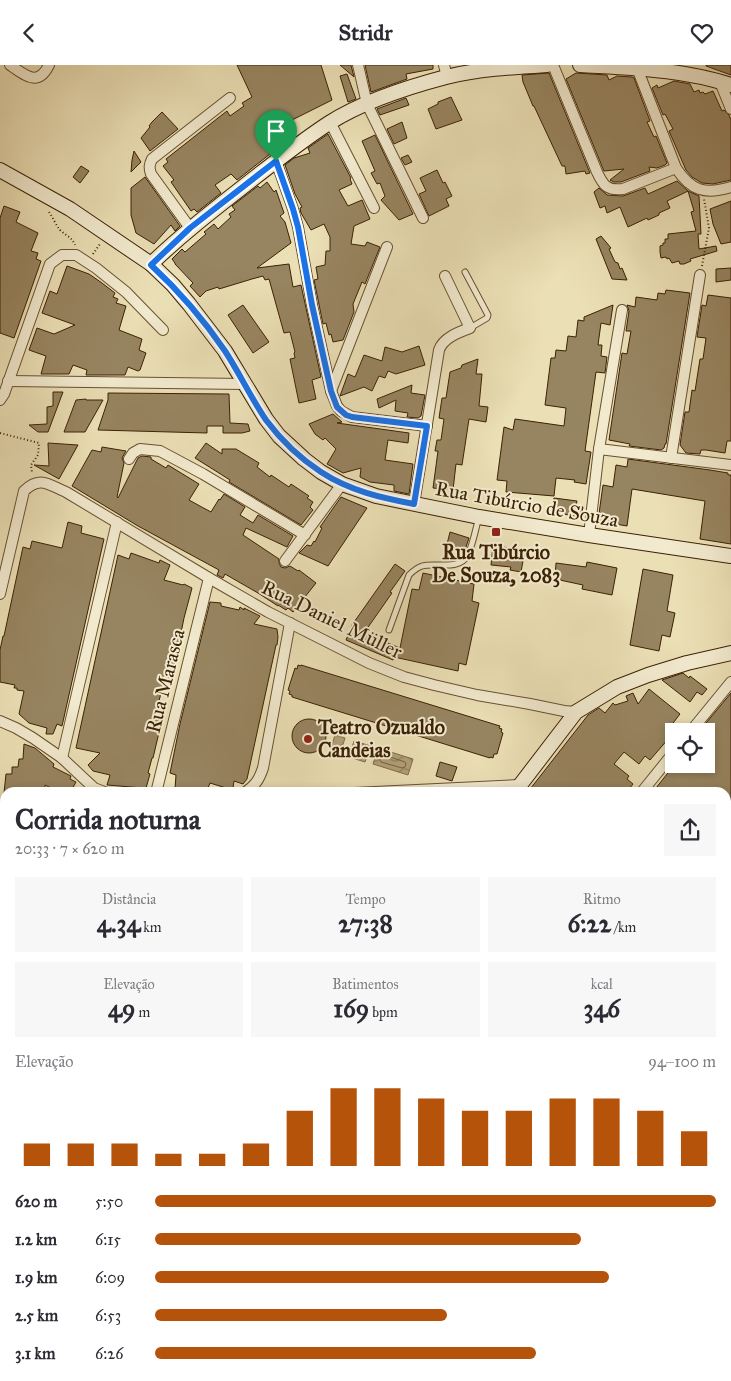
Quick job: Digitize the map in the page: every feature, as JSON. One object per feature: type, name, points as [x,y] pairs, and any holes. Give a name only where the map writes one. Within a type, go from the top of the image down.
[{"type":"street","points":[[10,65],[29,77],[37,78],[44,74],[49,65]]},
{"type":"street","points":[[358,65],[367,104],[423,218]]},
{"type":"street","points":[[151,265],[190,228],[276,161],[330,122],[367,104],[446,71],[547,65]]},
{"type":"street","points":[[553,65],[597,172],[604,184],[615,190],[623,189],[676,167]]},
{"type":"street","points":[[580,65],[684,69],[726,84],[731,109]]},
{"type":"street","points":[[637,68],[676,167],[688,183],[697,189],[706,191],[731,187]]},
{"type":"street","points":[[190,228],[151,174],[149,164],[152,159],[230,98]]},
{"type":"street","points":[[330,122],[374,208]]},
{"type":"street","points":[[276,161],[298,227],[312,305],[331,391],[337,407],[346,415],[352,417],[427,426]]},
{"type":"street","name":"Rua Tibúrcio de Souza","points":[[0,170],[70,209],[151,265],[173,285],[225,351],[266,419],[279,436],[321,472],[342,484],[376,496],[479,517],[731,556]]},
{"type":"street","points":[[331,391],[386,247]]},
{"type":"street","points":[[0,400],[4,394],[50,264],[62,255],[76,255],[96,268],[126,292],[164,329]]},
{"type":"street","points":[[671,459],[701,273]]},
{"type":"street","points":[[414,504],[440,345],[444,341],[470,328],[445,276]]},
{"type":"street","points":[[589,535],[599,449],[622,310]]},
{"type":"street","points":[[8,381],[245,384]]},
{"type":"street","points":[[129,459],[133,453],[140,449],[160,451],[203,474],[305,535]]},
{"type":"street","points":[[599,449],[731,465]]},
{"type":"street","name":"Rua Daniel Müller","points":[[34,483],[43,482],[66,493],[209,578],[368,663],[404,677],[476,695],[576,712]]},
{"type":"street","points":[[0,595],[24,491],[34,483]]},
{"type":"street","points":[[285,561],[342,484]]},
{"type":"street","points":[[62,758],[117,522]]},
{"type":"street","name":"Rua Marasca","points":[[157,787],[209,578]]},
{"type":"street","points":[[253,787],[259,779],[262,768],[290,623]]},
{"type":"street","points":[[518,787],[576,712],[617,687],[648,675],[687,663],[731,653]]},
{"type":"street","points":[[698,723],[731,682]]},
{"type":"street","points":[[0,721],[33,738],[62,758],[90,787]]},
{"type":"street","points":[[646,787],[665,763]]},
{"type":"lane","points":[[465,272],[488,315],[487,318],[470,328]]},
{"type":"lane","points":[[390,630],[409,575],[424,565],[462,562],[467,557],[479,517]]},
{"type":"path","points":[[701,273],[709,228],[702,190]]},
{"type":"path","points":[[49,198],[48,209],[60,230],[74,242],[74,255]]},
{"type":"path","points":[[93,253],[101,242]]},
{"type":"path","points":[[0,433],[39,443],[38,455],[31,465],[34,483]]},
{"type":"water","points":[[335,735],[345,738],[340,754],[330,751]]},
{"type":"water","points":[[354,741],[371,746],[365,762],[349,757]]},
{"type":"water","points":[[378,748],[413,759],[408,775],[373,764]]},
{"type":"building","points":[[237,65],[321,65],[332,100],[288,122],[290,127],[271,136],[273,139],[268,142],[273,148],[268,152],[270,154],[237,180],[231,174],[215,185],[221,193],[197,212],[194,209],[191,211],[171,182],[174,180],[163,166],[168,162],[166,159],[227,111],[230,116],[244,106],[242,103],[252,97]]},
{"type":"building","points":[[340,65],[351,65],[354,77]]},
{"type":"building","points":[[365,65],[433,65],[433,69],[406,74],[407,79],[371,92]]},
{"type":"building","points":[[731,65],[731,75],[706,66]]},
{"type":"building","points":[[549,73],[590,173],[586,174],[585,171],[566,174],[565,166],[562,166],[523,82],[522,75]]},
{"type":"building","points":[[576,73],[607,75],[609,80],[617,76],[634,78],[650,121],[647,122],[654,137],[656,136],[667,163],[665,165],[657,168],[649,167],[650,171],[621,182],[610,180],[624,169],[604,171],[566,79]]},
{"type":"building","points":[[347,74],[356,99],[348,102],[340,76]]},
{"type":"building","points":[[674,81],[690,84],[694,92],[699,90],[700,93],[703,92],[705,94],[713,91],[722,111],[724,110],[729,115],[731,120],[731,180],[713,184],[702,183],[692,177],[686,170],[669,131],[673,129],[665,114],[663,115],[652,88],[657,85],[658,88]]},
{"type":"building","points":[[451,97],[462,120],[436,129],[428,109],[438,104],[438,102]]},
{"type":"building","points":[[406,98],[409,105],[380,115],[377,109]]},
{"type":"building","points":[[162,112],[178,129],[150,151],[141,138]]},
{"type":"building","points":[[402,122],[407,138],[394,144],[387,129]]},
{"type":"building","points":[[328,134],[351,178],[352,184],[339,190],[348,206],[362,200],[370,219],[354,226],[351,244],[365,246],[367,242],[380,247],[365,284],[362,282],[353,304],[354,312],[343,340],[333,342],[326,323],[323,324],[314,280],[318,279],[316,267],[325,265],[326,251],[330,251],[330,237],[324,224],[311,230],[301,213],[300,208],[302,207],[295,194],[285,165],[294,158],[310,153],[308,148]]},
{"type":"building","points":[[375,135],[413,214],[399,220],[381,200],[385,196],[380,183],[377,184],[371,173],[375,171],[362,141]]},
{"type":"building","points":[[134,151],[141,162],[131,172],[132,160]]},
{"type":"building","points":[[408,155],[412,162],[405,165],[401,158]]},
{"type":"building","points":[[81,166],[89,171],[80,183],[73,177]]},
{"type":"building","points":[[437,170],[452,196],[446,199],[449,206],[429,216],[419,194],[426,191],[420,178]]},
{"type":"building","points":[[145,177],[180,226],[175,231],[171,225],[154,244],[136,233],[131,215],[131,188]]},
{"type":"building","points":[[677,181],[688,191],[667,201],[670,208],[648,220],[647,218],[628,227],[620,207],[607,213],[605,206],[600,208],[594,192],[599,188],[607,195],[623,196],[645,188],[648,194]]},
{"type":"building","points":[[267,182],[274,192],[276,190],[284,213],[280,216],[285,222],[291,243],[257,268],[289,264],[293,287],[301,285],[321,377],[312,380],[316,399],[299,403],[290,359],[295,358],[295,352],[290,332],[284,333],[269,279],[265,280],[263,276],[219,289],[218,287],[206,291],[200,297],[190,286],[193,283],[172,259],[182,249],[185,252],[206,234],[204,232],[214,224],[218,229],[231,217],[229,214],[235,210],[232,206],[258,186],[260,188]]},
{"type":"building","points":[[688,191],[699,196],[701,234],[698,234],[699,249],[716,246],[717,251],[690,259],[691,261],[684,264],[680,264],[679,261],[672,263],[669,258],[661,258],[660,252],[660,246],[665,243],[665,239],[668,239],[668,234],[696,231],[691,212],[694,211]]},
{"type":"building","points":[[731,201],[731,242],[721,244],[713,224],[710,209]]},
{"type":"building","points":[[4,206],[20,212],[16,222],[38,233],[31,251],[38,253],[36,259],[41,261],[14,338],[0,333],[0,218]]},
{"type":"building","points":[[601,236],[611,248],[609,249],[615,262],[618,263],[620,269],[622,268],[627,280],[612,279],[596,239]]},
{"type":"building","points":[[67,266],[89,274],[115,293],[113,297],[118,299],[116,303],[126,306],[119,330],[142,339],[139,350],[146,353],[140,370],[128,367],[125,375],[86,375],[87,370],[73,365],[69,374],[41,374],[46,356],[29,350],[37,328],[54,334],[75,325],[42,313],[50,291],[57,294]]},
{"type":"building","points":[[731,268],[731,280],[716,282],[716,269]]},
{"type":"building","points":[[666,290],[690,293],[666,444],[661,450],[629,446],[630,444],[609,440],[622,353],[627,354],[631,331],[626,331],[629,311],[627,305],[635,307],[636,297],[657,300],[658,293],[665,294]]},
{"type":"building","points":[[708,295],[731,298],[731,441],[727,441],[725,453],[701,450],[700,454],[686,453],[680,445],[685,412],[689,412],[692,390],[695,391],[700,359],[703,359],[706,338],[697,337],[702,305],[706,306]]},
{"type":"building","points":[[243,305],[269,342],[253,353],[228,315]]},
{"type":"building","points":[[613,305],[610,325],[601,323],[598,345],[602,345],[601,356],[607,357],[605,373],[596,372],[585,451],[591,452],[586,484],[574,482],[575,480],[556,478],[554,496],[506,492],[507,481],[497,480],[504,427],[513,430],[515,419],[564,426],[566,408],[545,405],[551,358],[555,358],[556,350],[566,351],[568,336],[576,337],[578,320],[584,321],[584,317]]},
{"type":"building","points":[[419,346],[425,365],[396,374],[388,371],[385,378],[379,376],[372,391],[364,387],[340,396],[348,374],[355,377],[364,355],[382,361],[385,347],[402,352]]},
{"type":"building","points":[[478,359],[476,374],[482,374],[479,406],[488,407],[486,422],[469,419],[462,465],[456,464],[453,490],[433,488],[438,451],[435,451],[437,440],[441,440],[444,419],[439,418],[442,398],[446,398],[450,372]]},
{"type":"building","points":[[412,385],[411,393],[425,395],[421,416],[418,418],[407,417],[408,413],[395,411],[396,400],[379,408],[377,399]]},
{"type":"building","points":[[53,392],[63,392],[48,432],[38,432],[29,425],[47,424],[47,407],[53,406]]},
{"type":"building","points":[[108,393],[229,394],[230,423],[248,424],[250,431],[223,433],[223,426],[207,426],[207,433],[98,430],[108,400]]},
{"type":"building","points":[[76,400],[103,400],[85,432],[64,432]]},
{"type":"building","points":[[333,414],[342,422],[337,423],[409,433],[408,443],[388,440],[385,460],[413,464],[409,494],[394,491],[394,485],[370,482],[360,477],[361,468],[343,473],[327,464],[336,449],[325,438],[323,440],[315,434],[309,424]]},
{"type":"building","points":[[48,443],[78,445],[59,479],[34,465],[49,466]]},
{"type":"building","points":[[206,443],[222,454],[222,449],[236,449],[259,463],[257,467],[270,477],[271,475],[289,487],[291,484],[309,496],[307,498],[313,502],[310,507],[313,510],[301,525],[229,482],[230,480],[195,458]]},
{"type":"building","points":[[102,447],[126,451],[122,458],[124,463],[118,498],[138,458],[142,456],[151,457],[151,459],[166,468],[168,465],[199,484],[189,500],[211,512],[224,494],[245,507],[240,515],[253,523],[258,515],[293,536],[287,547],[246,528],[243,535],[279,559],[281,567],[290,566],[299,570],[316,583],[293,612],[288,608],[286,610],[225,574],[223,578],[217,575],[219,570],[138,526],[72,486],[92,450],[101,452]]},
{"type":"building","points":[[628,459],[710,470],[731,475],[731,544],[700,539],[705,501],[632,489],[627,526],[598,521],[603,485],[613,487],[616,465],[627,467]]},
{"type":"building","points":[[341,497],[367,508],[328,566],[299,553],[307,545],[311,546],[315,542],[322,528],[320,527]]},
{"type":"building","points":[[554,498],[577,501],[576,506],[583,507],[581,517],[551,512]]},
{"type":"building","points":[[68,522],[82,526],[81,533],[104,539],[62,726],[57,724],[53,734],[46,734],[47,728],[29,723],[19,714],[24,691],[14,688],[15,685],[0,682],[0,650],[23,547],[30,549],[32,541],[62,548]]},
{"type":"building","points":[[450,532],[469,538],[464,553],[446,548]]},
{"type":"building","points":[[493,545],[514,549],[513,553],[524,555],[521,572],[510,570],[511,567],[491,565]]},
{"type":"building","points":[[131,553],[159,563],[160,560],[170,565],[164,580],[184,584],[192,588],[168,691],[162,689],[158,705],[165,707],[148,773],[150,774],[146,787],[107,785],[110,775],[93,771],[88,765],[100,753],[76,748],[118,555],[129,559]]},
{"type":"building","points":[[587,562],[617,568],[612,595],[582,589],[583,585],[555,579],[556,563],[586,567]]},
{"type":"building","points":[[395,564],[405,571],[364,633],[400,648],[412,589],[419,590],[423,573],[474,584],[472,601],[479,603],[466,665],[459,663],[458,671],[394,657],[393,660],[346,640],[352,625]]},
{"type":"building","points":[[643,569],[673,575],[667,611],[675,613],[670,637],[662,635],[659,651],[630,645]]},
{"type":"building","points":[[210,602],[221,603],[221,606],[239,610],[240,607],[244,610],[244,608],[260,616],[254,624],[277,629],[277,645],[247,779],[243,784],[234,781],[233,787],[223,787],[210,783],[208,787],[175,787],[176,775],[170,773]]},
{"type":"building","points":[[298,665],[500,726],[499,728],[502,729],[501,732],[503,733],[497,754],[490,758],[292,697],[288,690],[295,668],[297,669]]},
{"type":"building","points":[[683,673],[707,689],[702,695],[697,692],[690,702],[662,680]]},
{"type":"building","points":[[649,689],[680,714],[673,723],[665,723],[665,743],[650,760],[645,756],[639,764],[624,752],[614,764],[629,776],[627,779],[633,784],[631,787],[532,787],[588,715],[599,708],[605,713],[613,703],[615,705],[628,701],[626,696],[633,693],[638,704]]},
{"type":"building","points":[[731,693],[731,787],[657,787],[668,773],[715,773],[715,723],[706,723]]},
{"type":"building","points":[[309,719],[316,720],[321,724],[325,729],[325,743],[321,748],[316,752],[309,753],[302,752],[297,748],[293,743],[292,736],[293,729],[297,724],[302,720]]},
{"type":"building","points":[[24,744],[35,748],[54,764],[53,767],[71,776],[70,779],[76,782],[73,787],[49,787],[45,785],[45,787],[5,787],[6,774],[12,774],[12,767],[18,767],[19,759],[23,759]]},
{"type":"building","points":[[440,762],[457,767],[452,781],[436,776]]},
{"type":"place","name":"Rua Tibúrcio De Souza, 2083","points":[[496,532]]},
{"type":"place","name":"Teatro Ozualdo Candeias","points":[[308,739]]},
{"type":"route","points":[[276,161],[298,227],[327,377],[337,407],[346,415],[352,417],[427,426],[414,504],[376,496],[342,484],[321,472],[304,459],[279,436],[266,419],[225,351],[189,304],[173,285],[151,265],[190,228],[276,161]]}]
